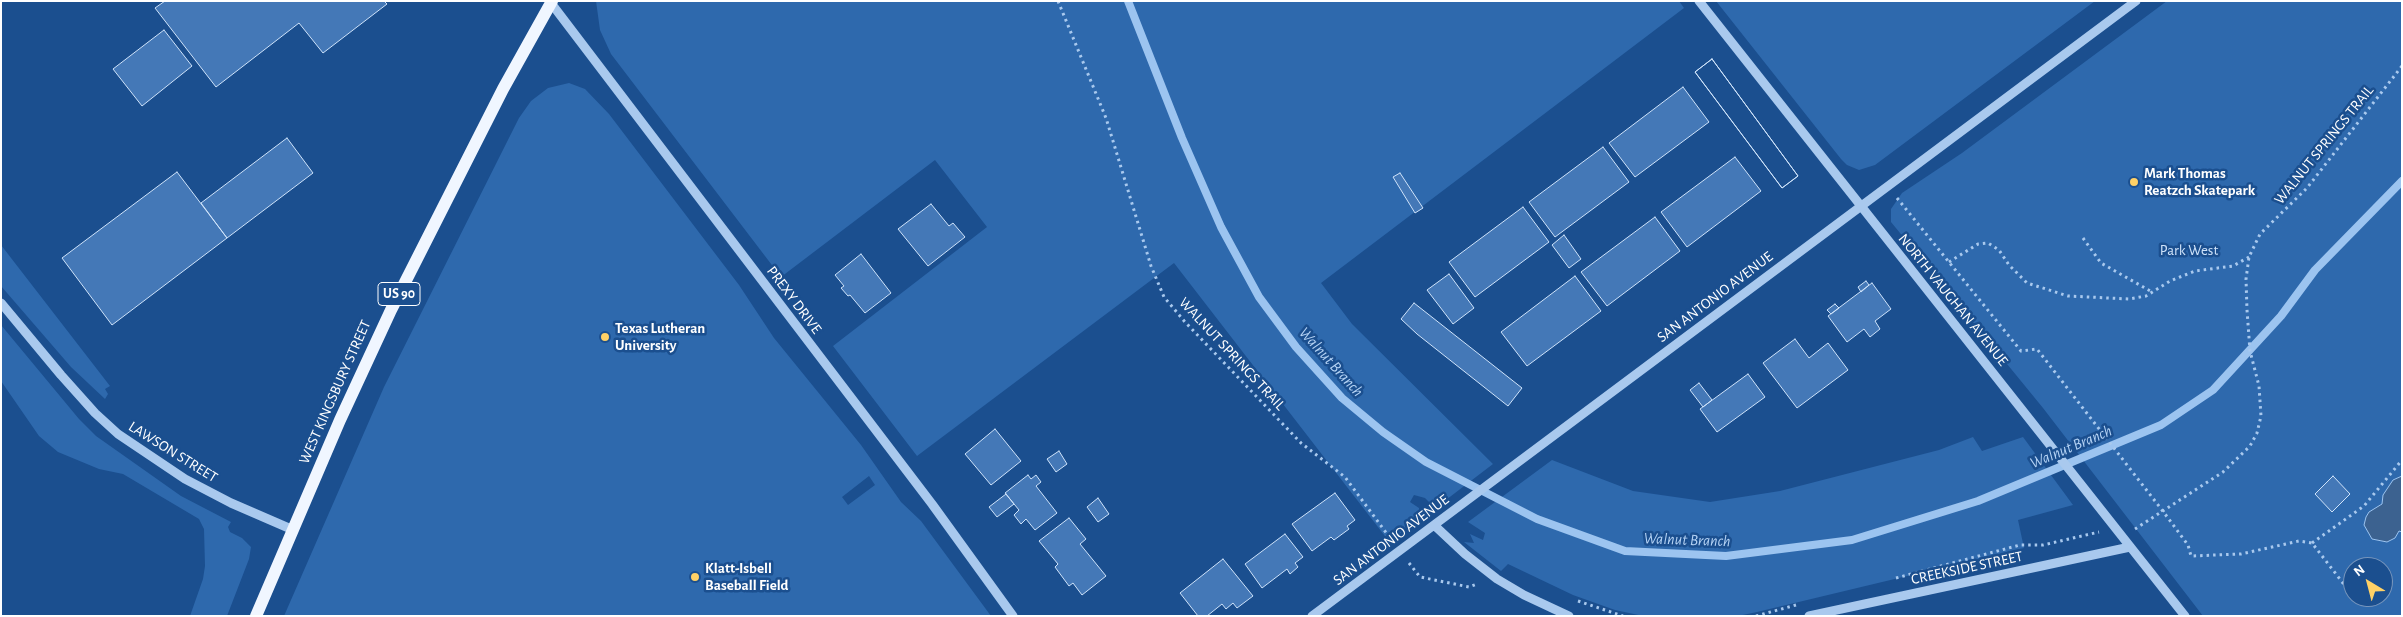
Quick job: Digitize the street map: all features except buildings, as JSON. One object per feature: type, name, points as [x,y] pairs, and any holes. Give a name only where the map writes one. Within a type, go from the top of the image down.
[{"type":"main road","name":"WEST KINGSBURY STREET","points":[[256,616],[292,529],[390,310],[503,89],[551,2]]},
{"type":"street","name":"NORTH VAUGHAN AVENUE","points":[[1699,1],[2185,616]]},
{"type":"street","name":"SAN ANTONIO AVENUE","points":[[1312,616],[1860,205],[2136,1]]},
{"type":"street","name":"PREXY DRIVE","points":[[551,2],[920,488],[1013,616]]},
{"type":"street","name":"LAWSON STREET","points":[[1,303],[61,375],[95,413],[118,434],[185,479],[230,503],[292,529]]},
{"type":"street","points":[[1434,525],[1465,554],[1497,579],[1524,595],[1569,616]]},
{"type":"street","name":"CREEKSIDE STREET","points":[[1809,616],[2130,547]]},
{"type":"path","name":"WALNUT SPRINGS TRAIL","points":[[1058,1],[1106,118],[1151,266],[1164,297],[1185,322],[1301,443],[1345,478],[1420,577],[1470,586],[1497,579]]},
{"type":"path","name":"WALNUT SPRINGS TRAIL","points":[[1889,580],[2020,545],[2043,545],[2097,532],[2138,529],[2162,510],[2223,472],[2240,457],[2257,433],[2261,416],[2259,386],[2250,351],[2246,302],[2246,279],[2249,257],[2260,234],[2307,188],[2402,66]]},
{"type":"path","points":[[1888,185],[2021,351],[2037,350],[2188,544],[2191,556],[2241,554],[2299,541],[2312,543],[2343,584]]},
{"type":"path","points":[[2083,238],[2101,263],[2152,292]]},
{"type":"path","points":[[1949,262],[1978,244],[1988,243],[1999,250],[2027,283],[2068,296],[2129,299],[2146,296],[2170,281],[2195,271],[2233,266],[2249,257]]},
{"type":"path","points":[[2312,543],[2364,506],[2402,460]]},
{"type":"path","points":[[1756,616],[1804,603]]},
{"type":"green space","points":[[596,1],[1679,1],[1684,8],[1321,283],[1352,324],[1493,464],[1438,506],[1433,506],[1425,498],[1414,495],[1410,502],[1419,508],[1419,511],[1404,531],[1388,540],[1174,263],[917,456],[833,346],[987,227],[935,160],[781,277],[611,54],[600,30]]},
{"type":"green space","points":[[1716,1],[2095,1],[1875,165],[1859,170],[1847,165],[1841,159]]},
{"type":"green space","name":"Park West","points":[[2167,1],[2402,1],[2402,616],[2203,616],[2043,408],[1891,222],[1891,209],[1902,193],[1962,153]]},
{"type":"green space","name":"Texas Lutheran University","points":[[569,83],[585,89],[609,114],[739,285],[774,338],[861,445],[901,502],[921,521],[991,616],[284,616],[384,387],[519,118],[531,101],[548,88]],"holes":[[[869,476],[875,485],[848,505],[842,497]]]},
{"type":"green space","points":[[1,245],[110,386],[105,389],[108,394],[105,399],[71,367],[1,286]]},
{"type":"green space","points":[[1,325],[79,419],[96,436],[181,496],[231,522],[228,527],[230,532],[242,538],[251,547],[249,559],[227,616],[190,616],[203,579],[205,566],[204,529],[199,519],[123,474],[99,469],[58,452],[39,436],[1,381]]},
{"type":"green space","points":[[1973,437],[1982,451],[2023,437],[2073,505],[2018,520],[2024,548],[1738,616],[1643,616],[1615,610],[1573,595],[1508,564],[1501,571],[1464,542],[1474,543],[1470,534],[1483,540],[1485,533],[1468,522],[1552,460],[1633,491],[1710,502],[1780,491],[1939,450]]},
{"type":"shaded area","points":[[2402,476],[2402,532],[2399,531],[2395,538],[2387,542],[2372,539],[2364,525],[2366,517],[2369,512],[2382,504],[2383,495],[2393,480]]},
{"type":"waterway","name":"Walnut Branch","points":[[1128,1],[1182,138],[1221,227],[1259,297],[1296,347],[1342,398],[1383,432],[1426,462],[1537,519],[1625,551],[1726,556],[1852,540],[1978,501],[2161,425],[2213,390],[2281,316],[2315,270],[2402,181]]},
{"type":"place","name":"Mark Thomas Reatzch Skatepark","points":[[2134,182]]},
{"type":"place","name":"Texas Lutheran University","points":[[605,337]]},
{"type":"place","name":"Klatt-Isbell Baseball Field","points":[[695,577]]}]
